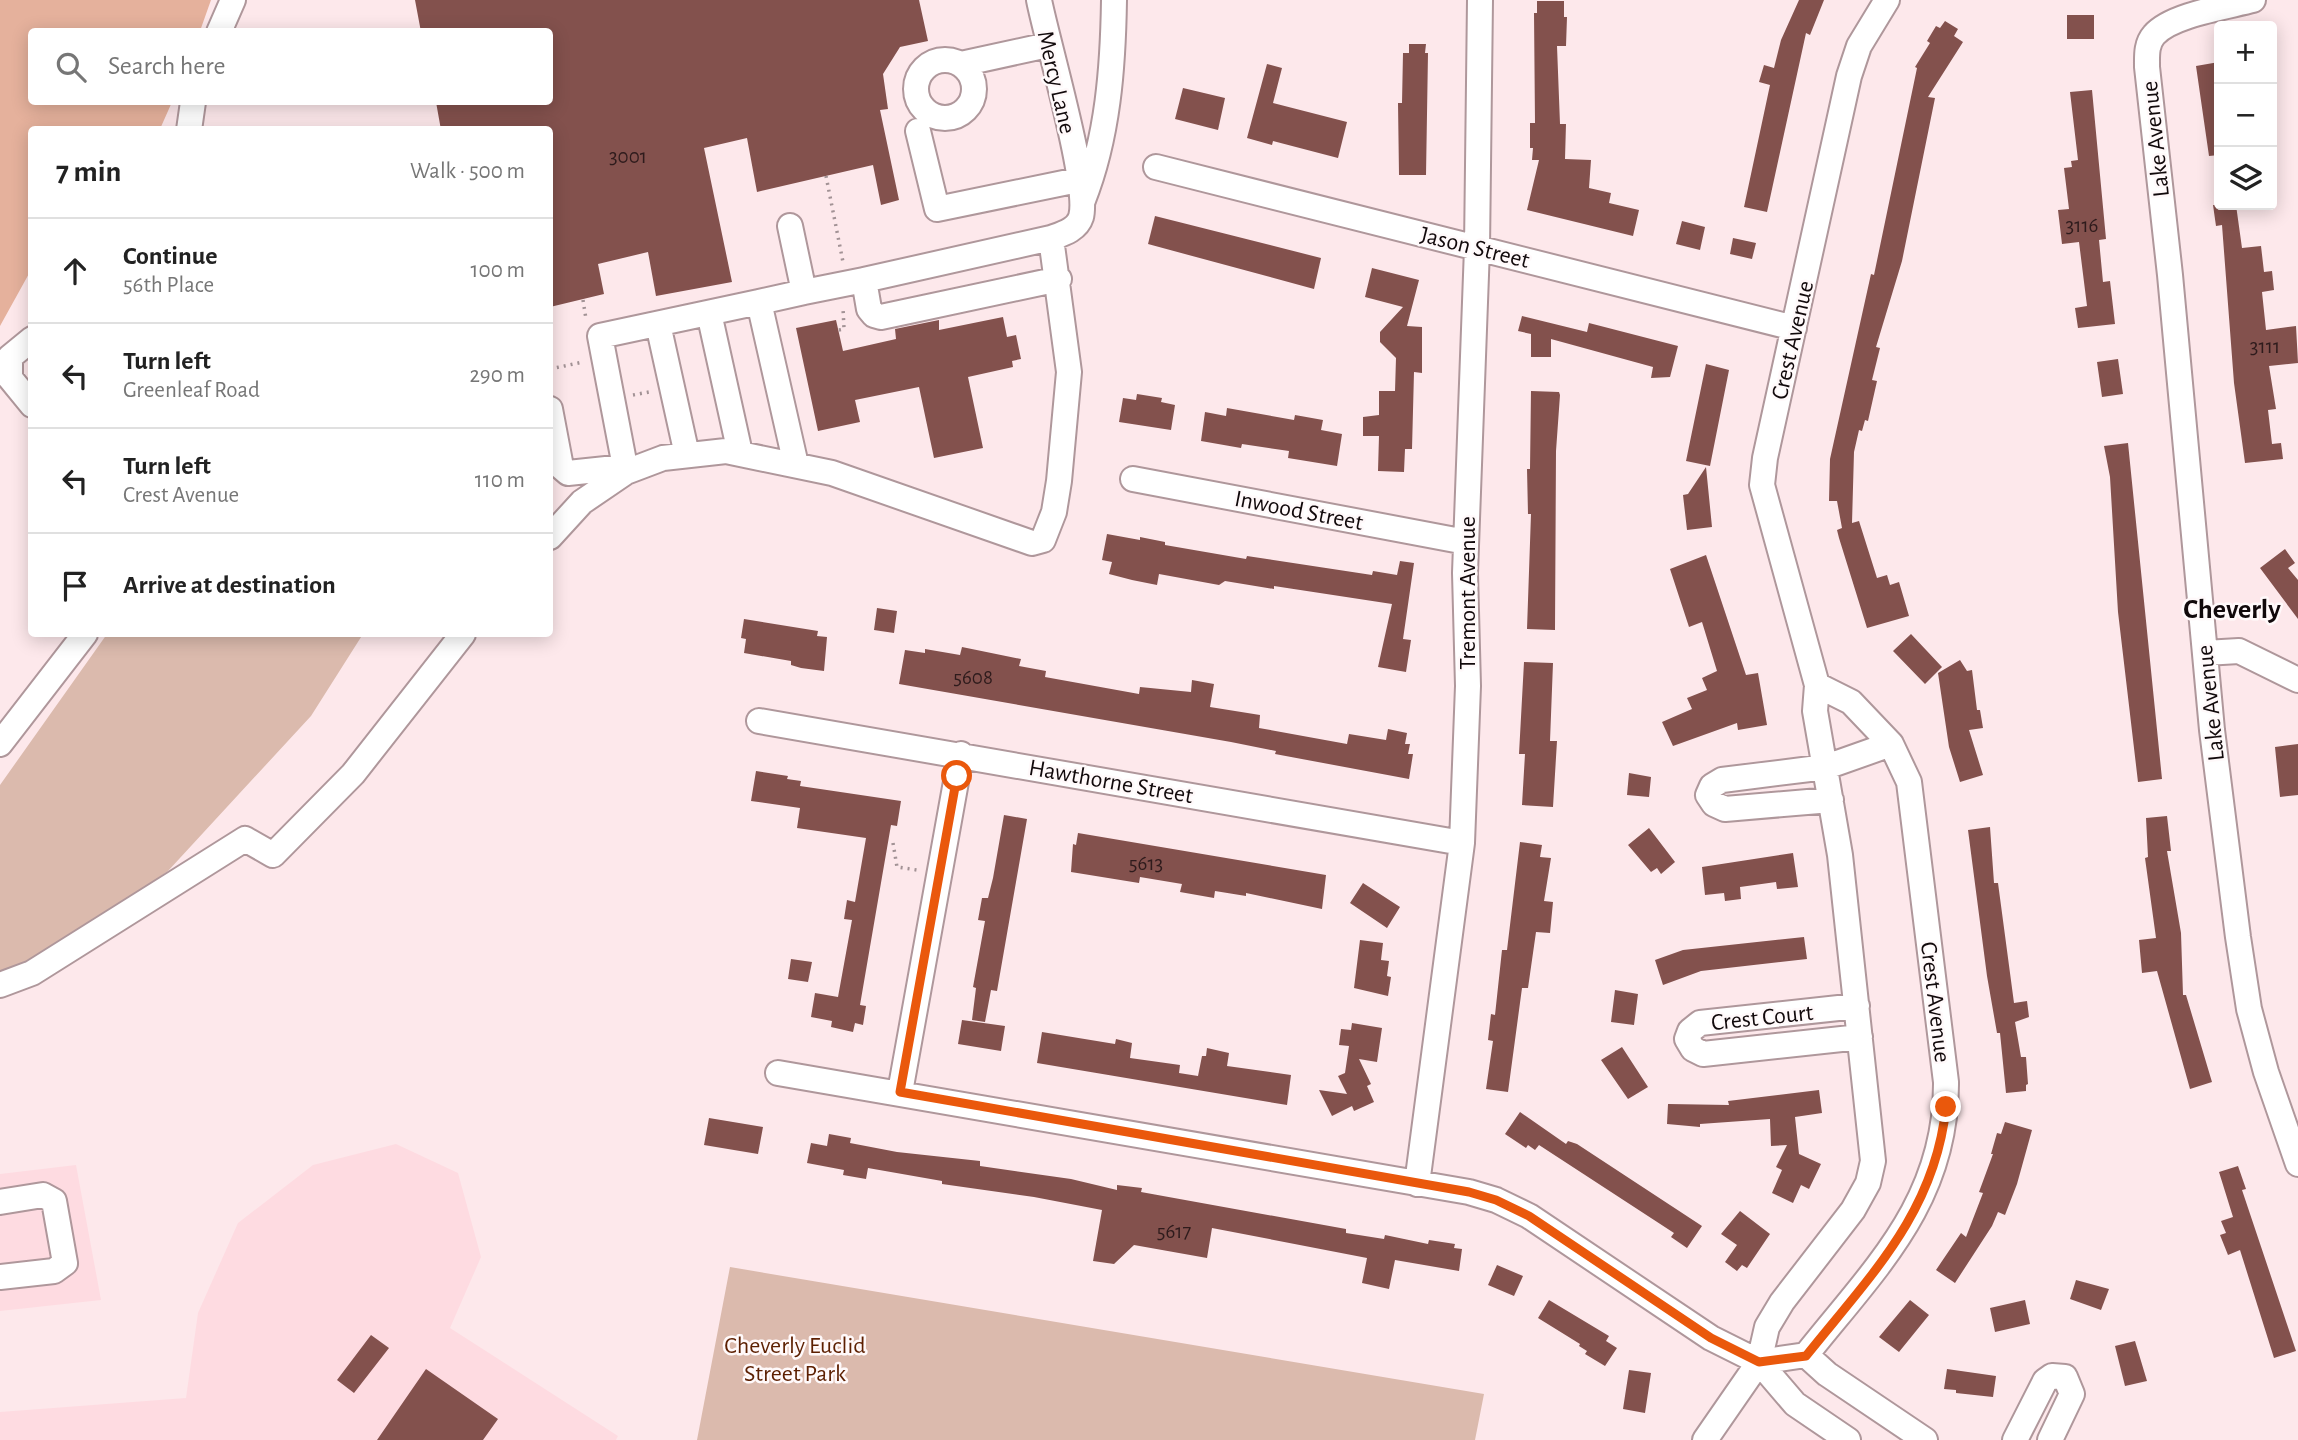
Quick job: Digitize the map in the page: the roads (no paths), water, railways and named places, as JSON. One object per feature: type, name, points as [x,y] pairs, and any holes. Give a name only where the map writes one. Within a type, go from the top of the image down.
[{"type":"street","points":[[221,28],[233,0]]},
{"type":"street","name":"Mercy Lane","points":[[1039,0],[1079,183]]},
{"type":"street","points":[[626,469],[600,336],[1051,238],[1070,231],[1080,219],[1079,183],[1097,159],[1113,53],[1114,0]]},
{"type":"street","name":"Tremont Avenue","points":[[1417,1184],[1462,843],[1468,686],[1466,542],[1477,248],[1480,0]]},
{"type":"street","name":"Crest Avenue","points":[[1705,1440],[1759,1362],[1767,1327],[1853,1210],[1868,1183],[1873,1161],[1831,800],[1815,711],[1817,685],[1762,485],[1765,458],[1849,76],[1858,46],[1887,0]]},
{"type":"street","name":"Lake Avenue","points":[[2253,0],[2164,26],[2152,36],[2148,46],[2147,67],[2224,834],[2249,1007],[2266,1072],[2298,1164]]},
{"type":"street","points":[[961,64],[1048,45]]},
{"type":"street","points":[[190,126],[193,105]]},
{"type":"street","points":[[918,131],[937,209],[1079,183]]},
{"type":"street","name":"Jason Street","points":[[1156,167],[1794,328]]},
{"type":"street","points":[[790,226],[804,292]]},
{"type":"street","points":[[553,425],[561,467],[568,473],[626,469],[663,458],[687,455],[740,453],[832,474],[1032,543],[1043,540],[1052,521],[1059,481],[1068,383],[1059,279],[1051,238]]},
{"type":"street","points":[[854,282],[869,309],[874,315],[881,317],[1059,279]]},
{"type":"street","points":[[760,302],[796,465]]},
{"type":"street","points":[[709,313],[740,453]]},
{"type":"street","points":[[658,324],[687,455]]},
{"type":"street","points":[[28,342],[10,357],[5,383],[28,402]]},
{"type":"street","points":[[553,534],[582,502],[626,469]]},
{"type":"street","name":"Inwood Street","points":[[1133,479],[1466,542]]},
{"type":"street","points":[[0,744],[83,637]]},
{"type":"street","points":[[0,985],[44,966],[245,839],[273,855],[353,774],[461,637]]},
{"type":"street","points":[[2205,653],[2239,651],[2298,680]]},
{"type":"street","name":"Crest Avenue","points":[[1806,1356],[1899,1239],[1913,1215],[1934,1166],[1944,1132],[1946,1082],[1909,782],[1891,744],[1851,702],[1817,685]]},
{"type":"street","name":"Hawthorne Street","points":[[759,721],[1462,843]]},
{"type":"street","points":[[1831,800],[1726,810],[1714,804],[1708,795],[1712,786],[1722,780],[1826,767],[1891,744]]},
{"type":"street","points":[[900,1092],[961,754]]},
{"type":"street","name":"Crest Court","points":[[1857,1006],[1700,1023],[1690,1031],[1687,1039],[1693,1049],[1703,1054],[1860,1037]]},
{"type":"street","points":[[778,1073],[900,1092],[1496,1200],[1529,1216],[1711,1338],[1759,1362],[1795,1404],[1848,1440]]},
{"type":"street","points":[[0,1202],[43,1195],[54,1201],[65,1263],[54,1271],[0,1277]]},
{"type":"street","points":[[1759,1362],[1806,1356],[1827,1374],[1924,1440]]},
{"type":"street","points":[[2015,1440],[2045,1381],[2052,1376],[2065,1377],[2073,1394],[2050,1440]]},
{"type":"district","name":"Cheverly","points":[[2232,608]]},
{"type":"park label","name":"Cheverly Euclid Street Park","points":[[795,1359]]}]
